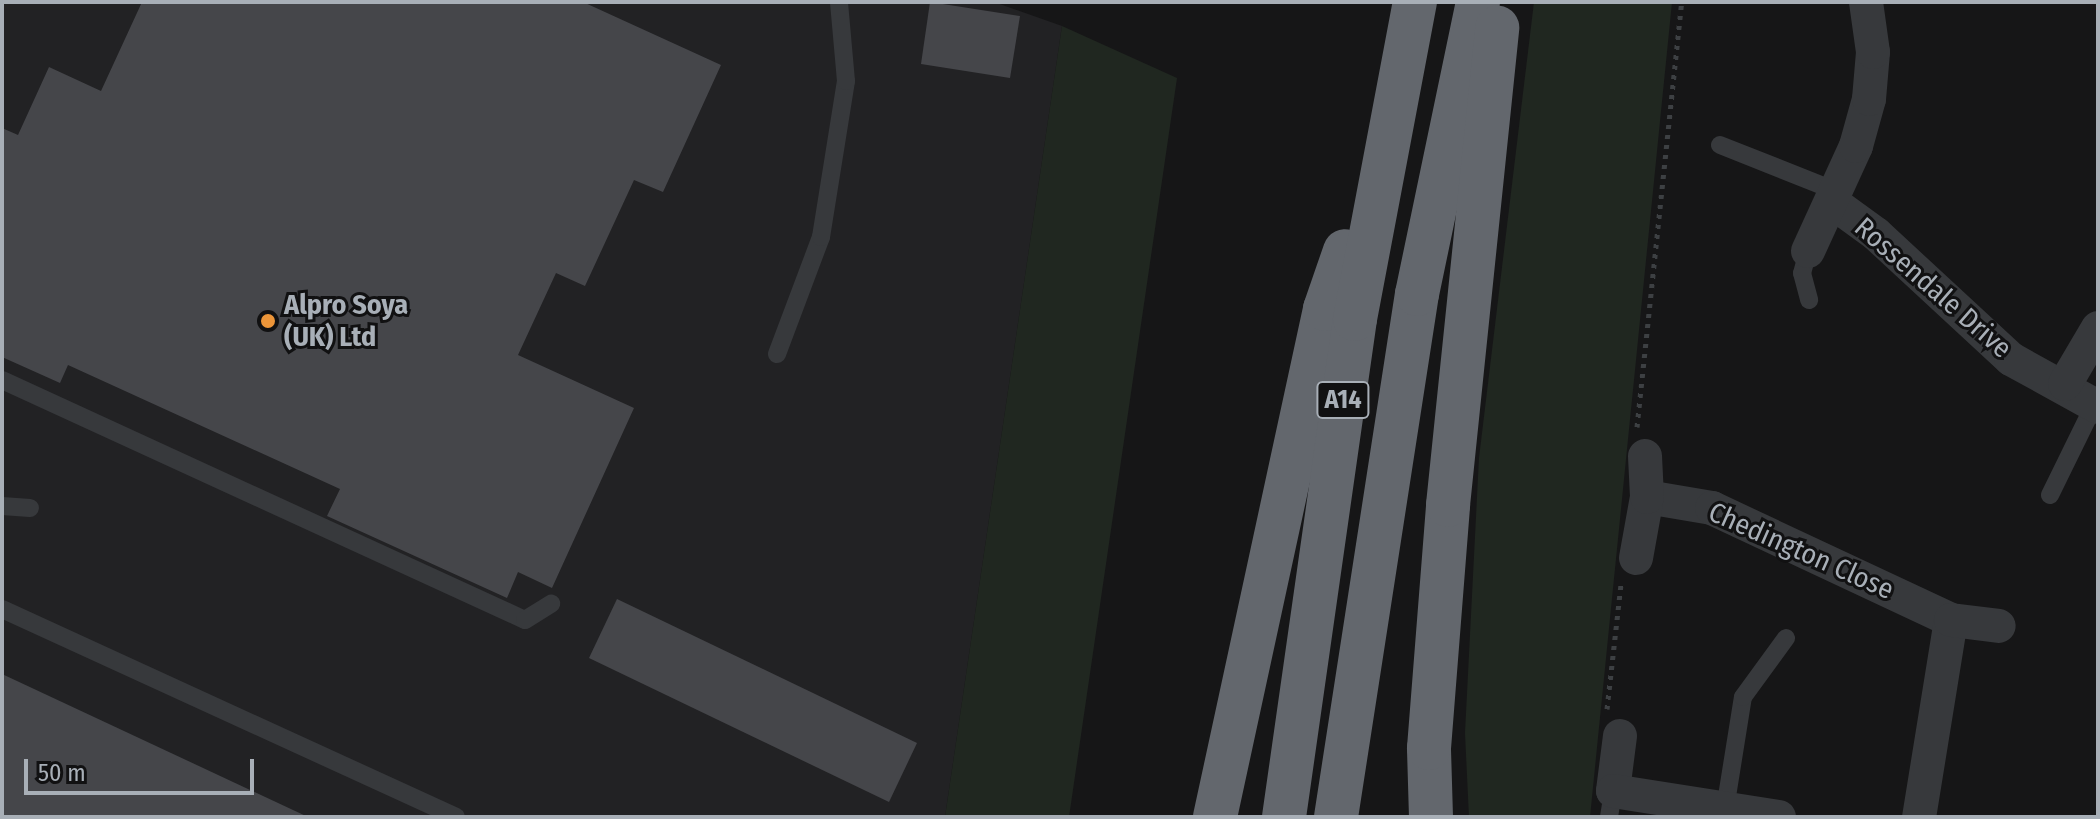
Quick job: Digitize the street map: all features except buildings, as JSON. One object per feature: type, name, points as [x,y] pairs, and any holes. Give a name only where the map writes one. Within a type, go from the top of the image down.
[{"type":"highway","name":"A14","points":[[1284,817],[1387,129],[1415,2]]},
{"type":"highway","name":"A14","points":[[1336,817],[1417,294],[1478,2]]},
{"type":"highway","points":[[1431,817],[1429,748],[1449,490],[1498,2]]},
{"type":"highway","points":[[1215,817],[1325,309],[1387,129]]},
{"type":"street","name":"Rossendale Drive","points":[[1808,251],[1834,197],[1869,99],[1873,52],[1866,2]]},
{"type":"street","name":"Rossendale Drive","points":[[1834,197],[2011,359],[2065,384],[2096,406]]},
{"type":"street","points":[[2065,384],[2098,328]]},
{"type":"street","points":[[1629,564],[1647,497],[1640,448]]},
{"type":"street","name":"Chedington Close","points":[[1647,497],[1712,508],[1951,620],[1999,626]]},
{"type":"street","points":[[1919,817],[1951,620]]},
{"type":"street","points":[[1613,727],[1611,804],[1725,809],[1779,817]]},
{"type":"lane","points":[[777,354],[821,237],[846,81],[839,2]]},
{"type":"lane","points":[[1720,145],[1834,197]]},
{"type":"lane","points":[[1808,251],[1802,273],[1809,300]]},
{"type":"lane","points":[[2,380],[525,620],[551,604]]},
{"type":"lane","points":[[2050,495],[2096,406]]},
{"type":"lane","points":[[2,506],[30,508]]},
{"type":"lane","points":[[2,609],[456,817]]},
{"type":"lane","points":[[1725,809],[1743,697],[1786,638]]},
{"type":"path","points":[[1640,448],[1682,2]]},
{"type":"path","points":[[1613,727],[1629,564]]},
{"type":"shaded area","points":[[2,2],[994,2],[1062,26],[945,817],[2,817]]},
{"type":"shaded area","points":[[1534,2],[1672,2],[1590,817],[1469,817],[1465,733],[1479,458]]},
{"type":"shaded area","points":[[1062,26],[1177,78],[1069,817],[945,817]]},
{"type":"place","name":"Alpro Soya (UK) Ltd","points":[[268,321]]}]
